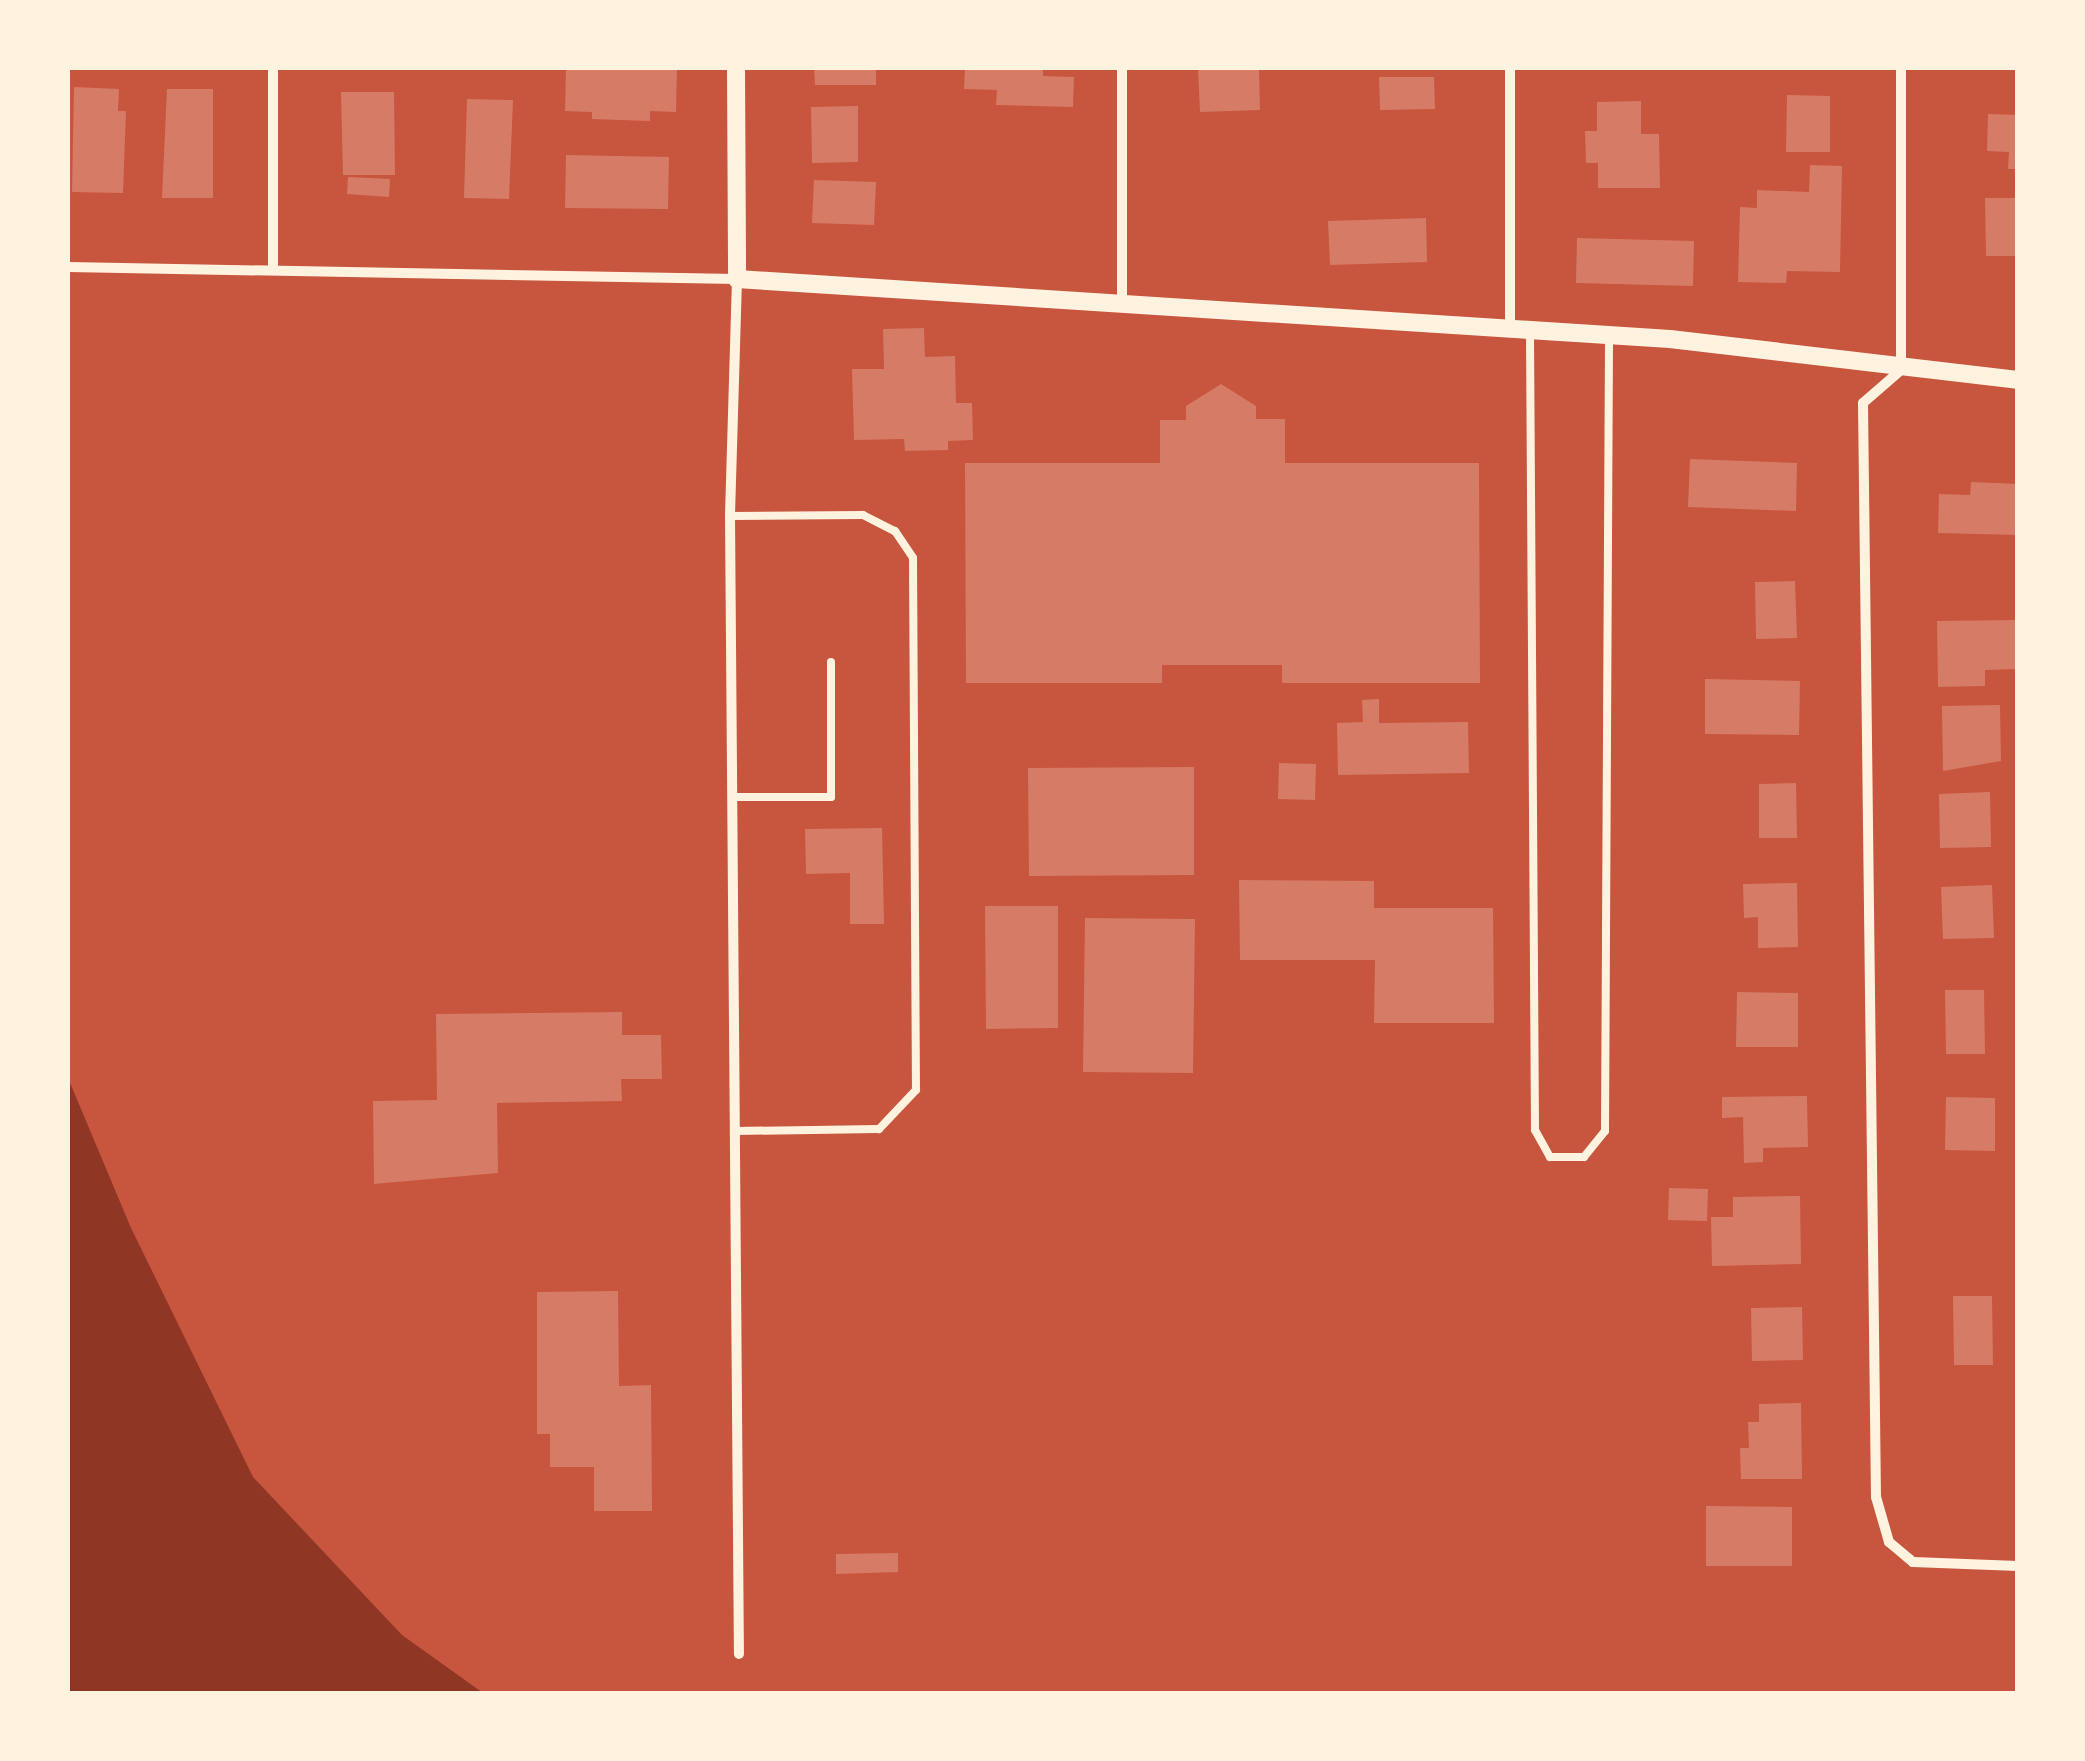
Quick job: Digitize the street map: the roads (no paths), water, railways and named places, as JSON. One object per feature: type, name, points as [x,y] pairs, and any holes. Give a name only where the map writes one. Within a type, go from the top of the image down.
[{"type":"street","points":[[273,270],[274,68]]},
{"type":"street","points":[[736,68],[737,278],[730,516],[740,1654]]},
{"type":"street","points":[[1122,68],[1122,300]]},
{"type":"street","points":[[1510,68],[1510,329]]},
{"type":"street","points":[[1902,68],[1901,370],[1864,403],[1876,1497],[1889,1542],[1913,1562],[2018,1566]]},
{"type":"street","points":[[68,267],[737,278],[1122,300],[1608,335],[2018,380]]},
{"type":"lane","points":[[1530,330],[1535,1130],[1550,1157],[1584,1157],[1605,1131],[1608,335]]},
{"type":"lane","points":[[730,516],[863,515],[896,532],[914,558],[916,1090],[879,1129],[735,1131]]},
{"type":"lane","points":[[732,798],[831,798],[831,662]]}]
